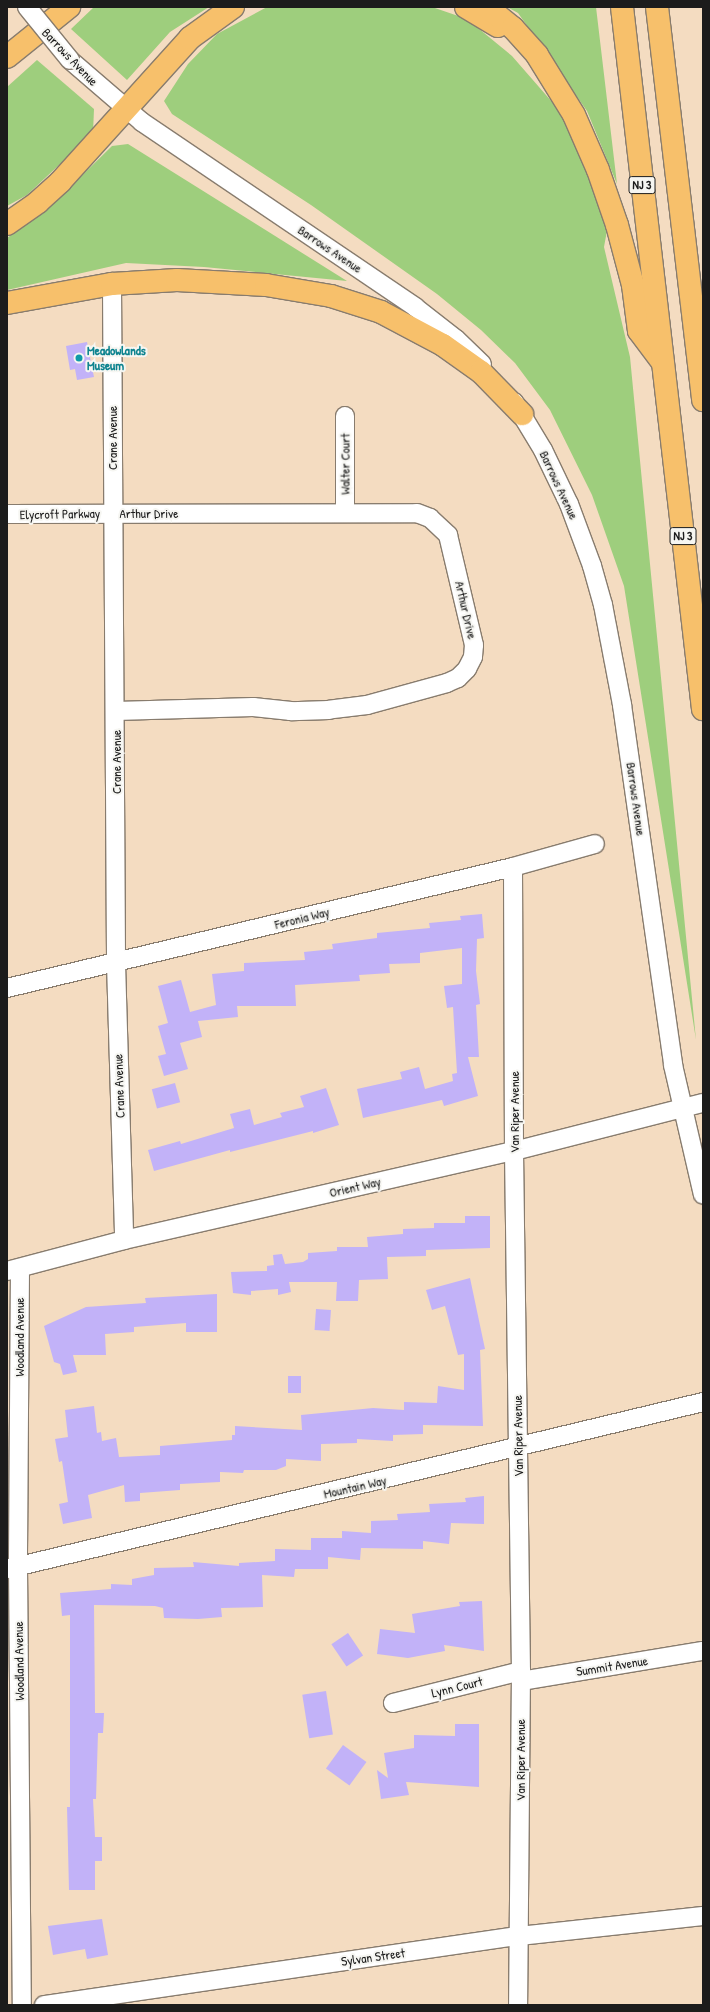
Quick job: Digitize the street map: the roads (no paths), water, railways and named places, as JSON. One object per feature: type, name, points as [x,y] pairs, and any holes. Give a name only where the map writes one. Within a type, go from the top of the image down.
[{"type":"highway","points":[[7,52],[51,7]]},
{"type":"highway","points":[[7,57],[69,7]]},
{"type":"highway","points":[[7,224],[50,192],[190,38],[233,7]]},
{"type":"highway","points":[[466,7],[492,22],[515,41],[565,98]]},
{"type":"highway","points":[[487,7],[525,41],[565,98],[591,151],[611,206],[628,264],[639,331],[663,364]]},
{"type":"highway","name":"NJ 3","points":[[622,7],[703,708]]},
{"type":"highway","points":[[657,7],[703,400]]},
{"type":"highway","points":[[7,303],[112,284],[177,280],[242,283],[309,291],[362,305],[399,320],[464,359],[493,382],[522,414]]},
{"type":"street","name":"Barrows Avenue","points":[[27,7],[70,60],[125,110],[428,316],[484,366],[522,414],[549,462],[577,524],[606,619],[622,705],[673,1065],[703,1195]]},
{"type":"street","name":"Crane Avenue","points":[[112,284],[112,513],[116,711],[116,963],[124,1240]]},
{"type":"street","name":"Walter Court","points":[[345,416],[345,512]]},
{"type":"street","name":"Arthur Drive","points":[[112,513],[417,513],[441,525],[448,535],[474,645],[473,657],[467,669],[458,678],[447,683],[368,704],[329,710],[291,711],[253,707],[116,711]]},
{"type":"street","name":"Elycroft Parkway","points":[[7,514],[112,513]]},
{"type":"street","name":"Feronia Way","points":[[7,988],[513,867],[595,844]]},
{"type":"street","name":"Van Riper Avenue","points":[[513,867],[514,1151],[521,1676],[518,2005]]},
{"type":"street","name":"Orient Way","points":[[13,1269],[124,1240],[514,1151],[703,1103]]},
{"type":"street","name":"Woodland Avenue","points":[[13,1269],[12,1568],[22,2005]]},
{"type":"street","name":"Mountain Way","points":[[12,1568],[518,1448],[703,1402]]},
{"type":"street","name":"Summit Avenue","points":[[521,1676],[703,1651]]},
{"type":"street","name":"Lynn Court","points":[[393,1703],[521,1676]]},
{"type":"street","name":"Sylvan Street","points":[[44,2005],[518,1936],[703,1916]]},
{"type":"place","name":"Meadowlands Museum","points":[[79,358]]}]
